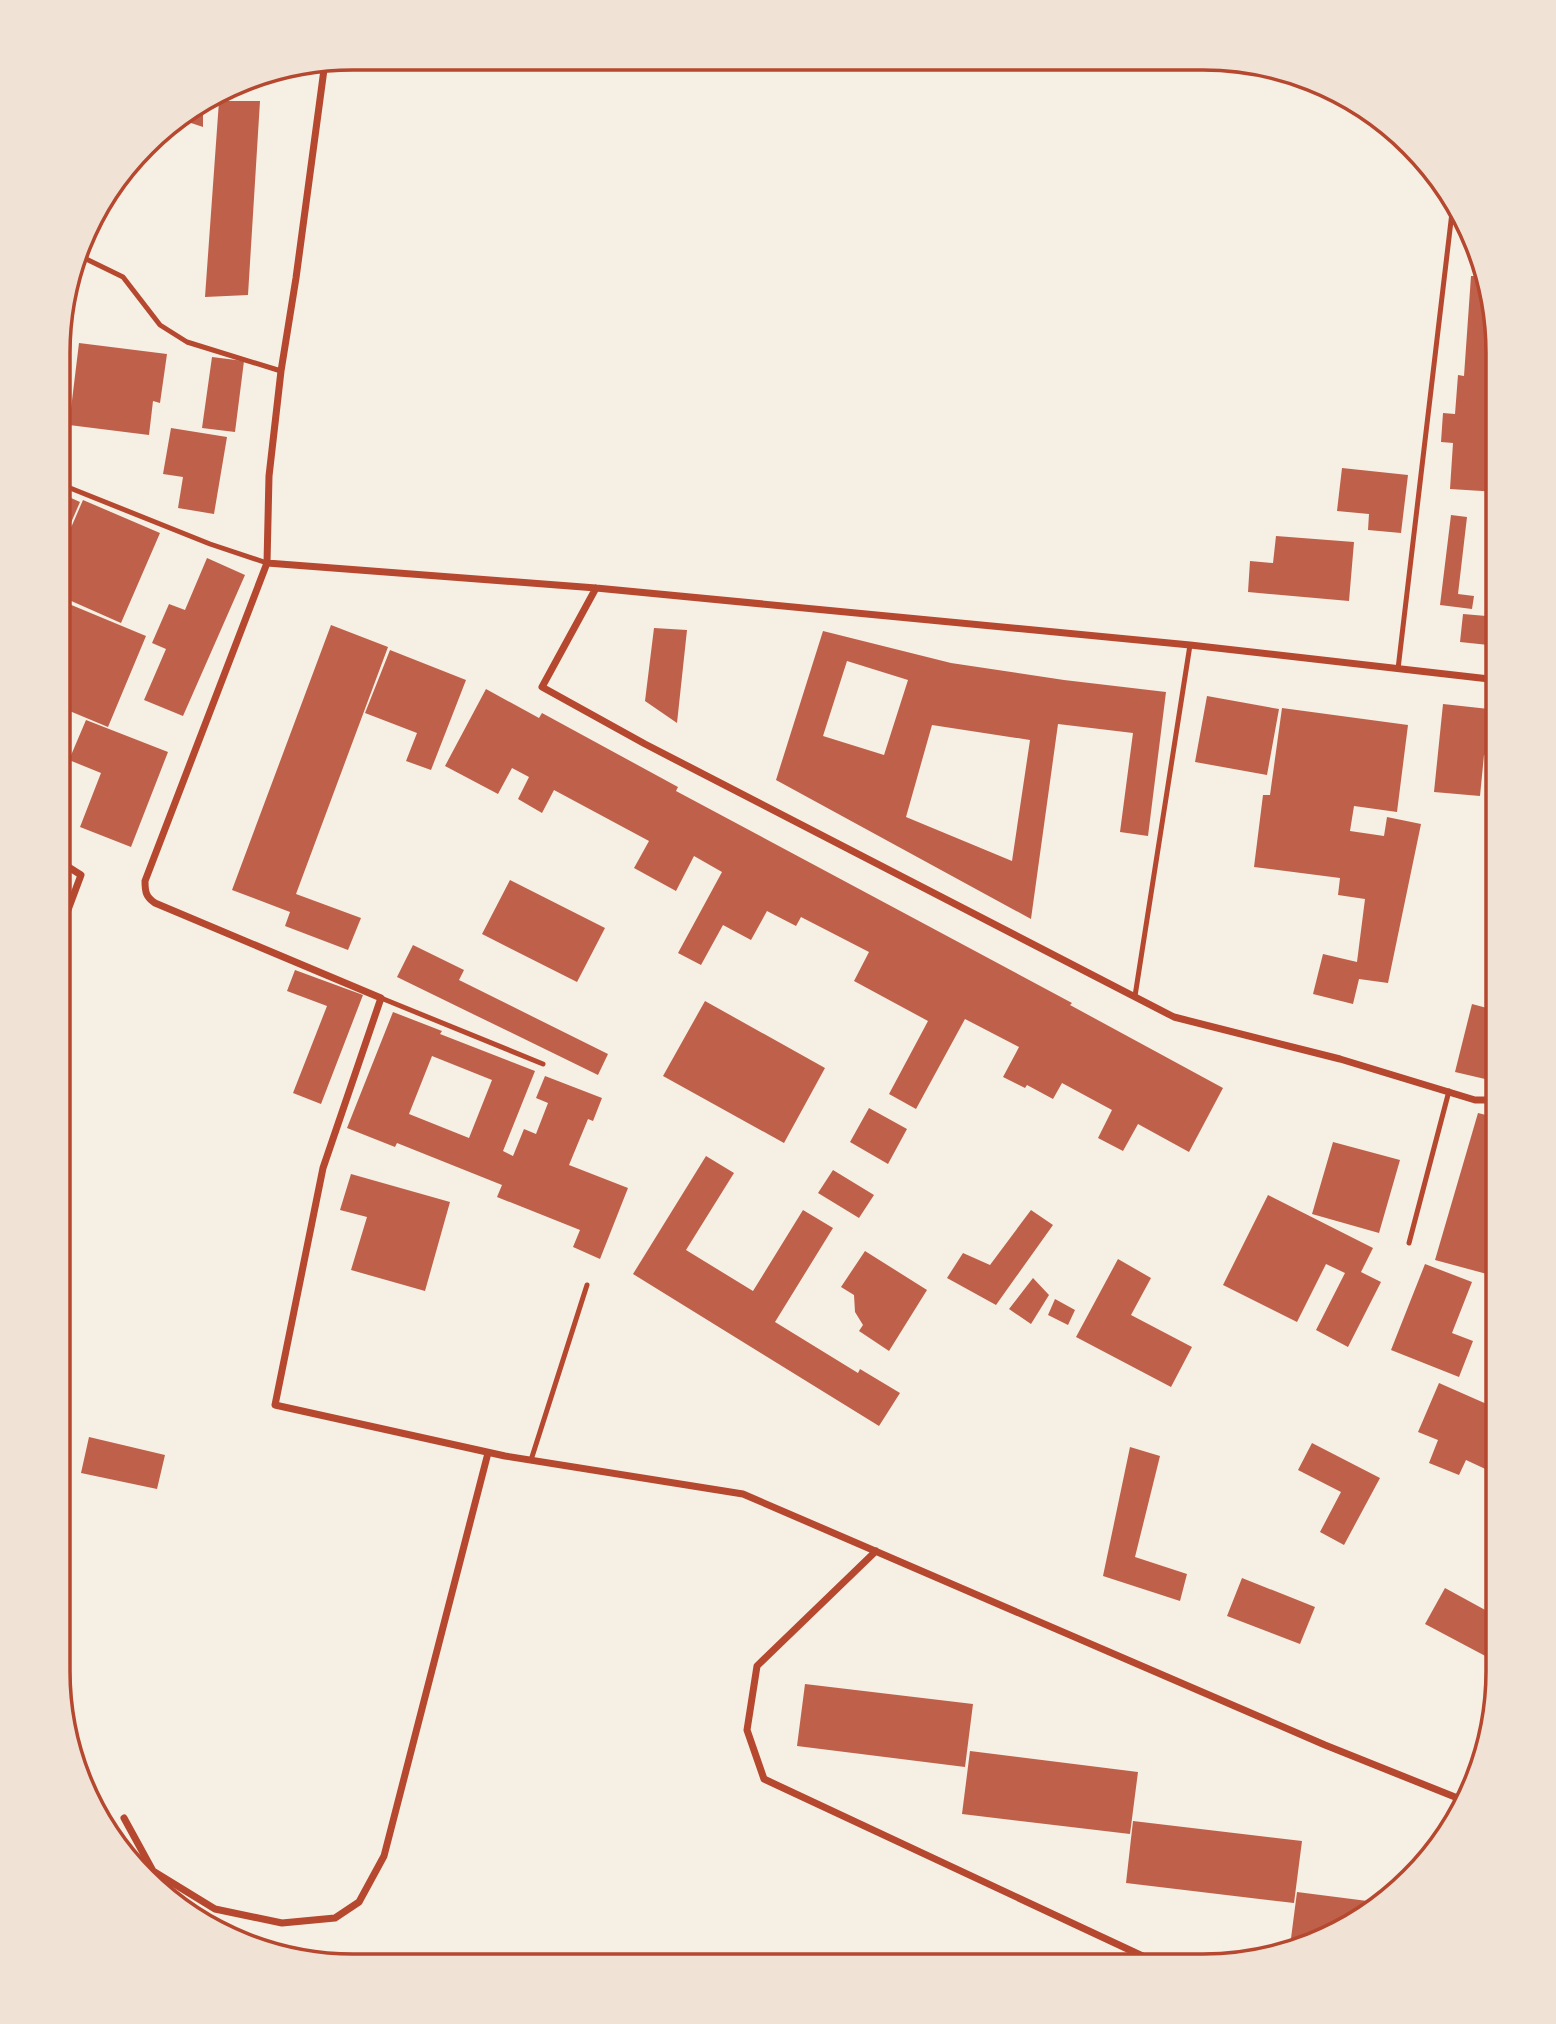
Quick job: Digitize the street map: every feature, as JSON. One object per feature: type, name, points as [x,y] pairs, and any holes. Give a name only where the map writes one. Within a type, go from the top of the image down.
[{"type":"street","points":[[324,72],[281,371],[269,477],[267,563],[145,881],[148,898],[155,903],[380,998],[323,1168],[275,1405],[488,1452],[743,1494],[1325,1745],[1456,1797]]},
{"type":"street","points":[[267,563],[596,587],[1190,645],[1486,679]]},
{"type":"street","points":[[596,587],[542,687],[657,751],[1174,1017],[1340,1059],[1475,1100],[1486,1100]]},
{"type":"street","points":[[70,869],[80,875],[70,903]]},
{"type":"street","points":[[124,1818],[153,1871],[215,1909],[282,1923],[335,1918],[359,1902],[384,1856],[488,1452]]},
{"type":"street","points":[[876,1551],[757,1666],[747,1730],[764,1779],[1138,1954]]},
{"type":"lane","points":[[1398,669],[1451,218]]},
{"type":"lane","points":[[86,259],[123,277],[160,325],[187,342],[281,371]]},
{"type":"lane","points":[[70,488],[210,544],[267,563]]},
{"type":"lane","points":[[1135,996],[1190,645]]},
{"type":"lane","points":[[380,998],[543,1064]]},
{"type":"lane","points":[[1409,1243],[1449,1091]]},
{"type":"lane","points":[[531,1460],[587,1285]]},
{"type":"building","points":[[224,101],[260,101],[248,295],[205,297],[219,104]]},
{"type":"building","points":[[203,114],[203,127],[190,123]]},
{"type":"building","points":[[1471,276],[1475,276],[1484,316],[1486,353],[1486,491],[1450,489],[1453,443],[1441,442],[1443,413],[1455,414],[1458,375],[1464,376]]},
{"type":"building","points":[[79,343],[167,354],[160,403],[153,401],[149,435],[70,425]]},
{"type":"building","points":[[212,357],[244,361],[235,432],[202,428]]},
{"type":"building","points":[[171,428],[227,437],[214,514],[178,508],[183,477],[163,474]]},
{"type":"building","points":[[1342,468],[1408,475],[1401,533],[1368,530],[1369,514],[1337,511]]},
{"type":"building","points":[[70,498],[80,502],[70,525]]},
{"type":"building","points":[[83,500],[160,533],[121,623],[70,600],[70,530]]},
{"type":"building","points":[[1451,515],[1467,517],[1458,594],[1474,596],[1472,609],[1440,605]]},
{"type":"building","points":[[1276,536],[1354,542],[1349,601],[1248,592],[1250,561],[1273,563]]},
{"type":"building","points":[[207,558],[245,575],[183,716],[144,700],[166,649],[152,643],[169,604],[185,610]]},
{"type":"building","points":[[70,604],[146,636],[108,727],[70,711]]},
{"type":"building","points":[[1463,614],[1486,616],[1486,645],[1460,642]]},
{"type":"building","points":[[331,625],[388,647],[296,894],[361,918],[348,950],[285,926],[290,912],[232,890]]},
{"type":"building","points":[[654,628],[687,630],[677,723],[645,701]]},
{"type":"building","points":[[823,631],[951,663],[1166,692],[1148,836],[1120,832],[1133,733],[1058,724],[1031,919],[776,780]],"holes":[[[847,661],[908,680],[884,755],[823,736]],[[932,725],[1030,740],[1012,861],[906,817]]]},
{"type":"building","points":[[390,650],[466,680],[431,770],[406,761],[417,733],[365,713]]},
{"type":"building","points":[[486,689],[539,718],[542,713],[678,787],[676,791],[1072,1003],[1070,1005],[1223,1088],[1189,1152],[1138,1124],[1123,1151],[1098,1138],[1112,1110],[1062,1083],[1053,1099],[1027,1085],[1025,1088],[1003,1077],[1019,1047],[965,1019],[916,1109],[889,1094],[928,1021],[854,981],[869,952],[801,917],[796,926],[767,911],[751,940],[723,925],[701,965],[678,953],[722,872],[694,856],[676,891],[634,868],[649,841],[554,790],[542,813],[518,799],[529,777],[512,768],[498,794],[445,766]]},
{"type":"building","points":[[1207,696],[1279,709],[1267,775],[1195,762]]},
{"type":"building","points":[[1443,704],[1486,709],[1486,755],[1480,796],[1434,792]]},
{"type":"building","points":[[1282,708],[1408,725],[1397,812],[1354,806],[1350,831],[1384,836],[1387,817],[1421,824],[1388,983],[1359,979],[1353,1004],[1313,994],[1323,954],[1357,962],[1365,899],[1338,895],[1340,878],[1254,867],[1263,795],[1270,795]]},
{"type":"building","points":[[86,720],[168,752],[131,847],[80,827],[101,773],[70,760]]},
{"type":"building","points":[[510,880],[605,928],[577,982],[482,934]]},
{"type":"building","points":[[413,945],[464,970],[459,980],[608,1054],[598,1075],[397,977]]},
{"type":"building","points":[[295,970],[363,995],[321,1104],[293,1093],[327,1006],[287,991]]},
{"type":"building","points":[[705,1001],[825,1068],[784,1143],[663,1076]]},
{"type":"building","points":[[1472,1004],[1486,1008],[1486,1079],[1455,1072]]},
{"type":"building","points":[[393,1012],[442,1031],[440,1034],[535,1071],[503,1151],[513,1156],[524,1129],[536,1134],[548,1103],[536,1098],[545,1076],[602,1098],[593,1121],[588,1119],[569,1165],[628,1188],[600,1259],[573,1247],[580,1230],[497,1197],[502,1185],[397,1143],[395,1147],[347,1128]],"holes":[[[432,1056],[492,1080],[469,1138],[409,1114]]]},
{"type":"building","points":[[869,1108],[907,1129],[888,1164],[850,1142]]},
{"type":"building","points":[[1478,1113],[1486,1115],[1486,1274],[1435,1260]]},
{"type":"building","points":[[1333,1142],[1400,1160],[1379,1233],[1312,1214]]},
{"type":"building","points":[[706,1156],[734,1173],[686,1250],[753,1291],[803,1210],[833,1228],[775,1322],[858,1373],[860,1369],[900,1393],[879,1426],[633,1274]]},
{"type":"building","points":[[833,1170],[874,1195],[859,1218],[818,1193]]},
{"type":"building","points":[[351,1174],[450,1202],[425,1291],[351,1270],[367,1217],[340,1210]]},
{"type":"building","points":[[1268,1195],[1373,1248],[1361,1272],[1381,1282],[1348,1347],[1316,1330],[1345,1273],[1326,1264],[1297,1322],[1223,1285]]},
{"type":"building","points":[[1031,1210],[1053,1225],[996,1305],[947,1278],[963,1253],[990,1265]]},
{"type":"building","points":[[865,1251],[927,1290],[889,1351],[859,1331],[863,1325],[855,1312],[854,1295],[841,1287]]},
{"type":"building","points":[[1118,1259],[1151,1278],[1131,1315],[1192,1347],[1171,1387],[1076,1337]]},
{"type":"building","points":[[1425,1264],[1472,1282],[1452,1333],[1473,1341],[1459,1377],[1391,1350]]},
{"type":"building","points":[[1033,1278],[1049,1295],[1031,1324],[1009,1309]]},
{"type":"building","points":[[1055,1299],[1075,1310],[1068,1325],[1048,1315]]},
{"type":"building","points":[[1439,1383],[1486,1404],[1486,1469],[1466,1460],[1459,1475],[1429,1463],[1438,1440],[1418,1432]]},
{"type":"building","points":[[89,1437],[165,1455],[157,1489],[81,1473]]},
{"type":"building","points":[[1312,1443],[1380,1478],[1344,1545],[1320,1532],[1341,1492],[1298,1470]]},
{"type":"building","points":[[1130,1447],[1160,1456],[1135,1557],[1187,1574],[1180,1601],[1103,1576]]},
{"type":"building","points":[[1242,1578],[1315,1607],[1300,1644],[1227,1616]]},
{"type":"building","points":[[1445,1588],[1486,1610],[1486,1656],[1425,1624]]},
{"type":"building","points":[[805,1684],[973,1704],[965,1767],[797,1746]]},
{"type":"building","points":[[970,1751],[1138,1772],[1130,1834],[962,1814]]},
{"type":"building","points":[[1133,1821],[1302,1841],[1294,1903],[1126,1883]]},
{"type":"building","points":[[1297,1892],[1367,1901],[1328,1925],[1291,1940]]}]
